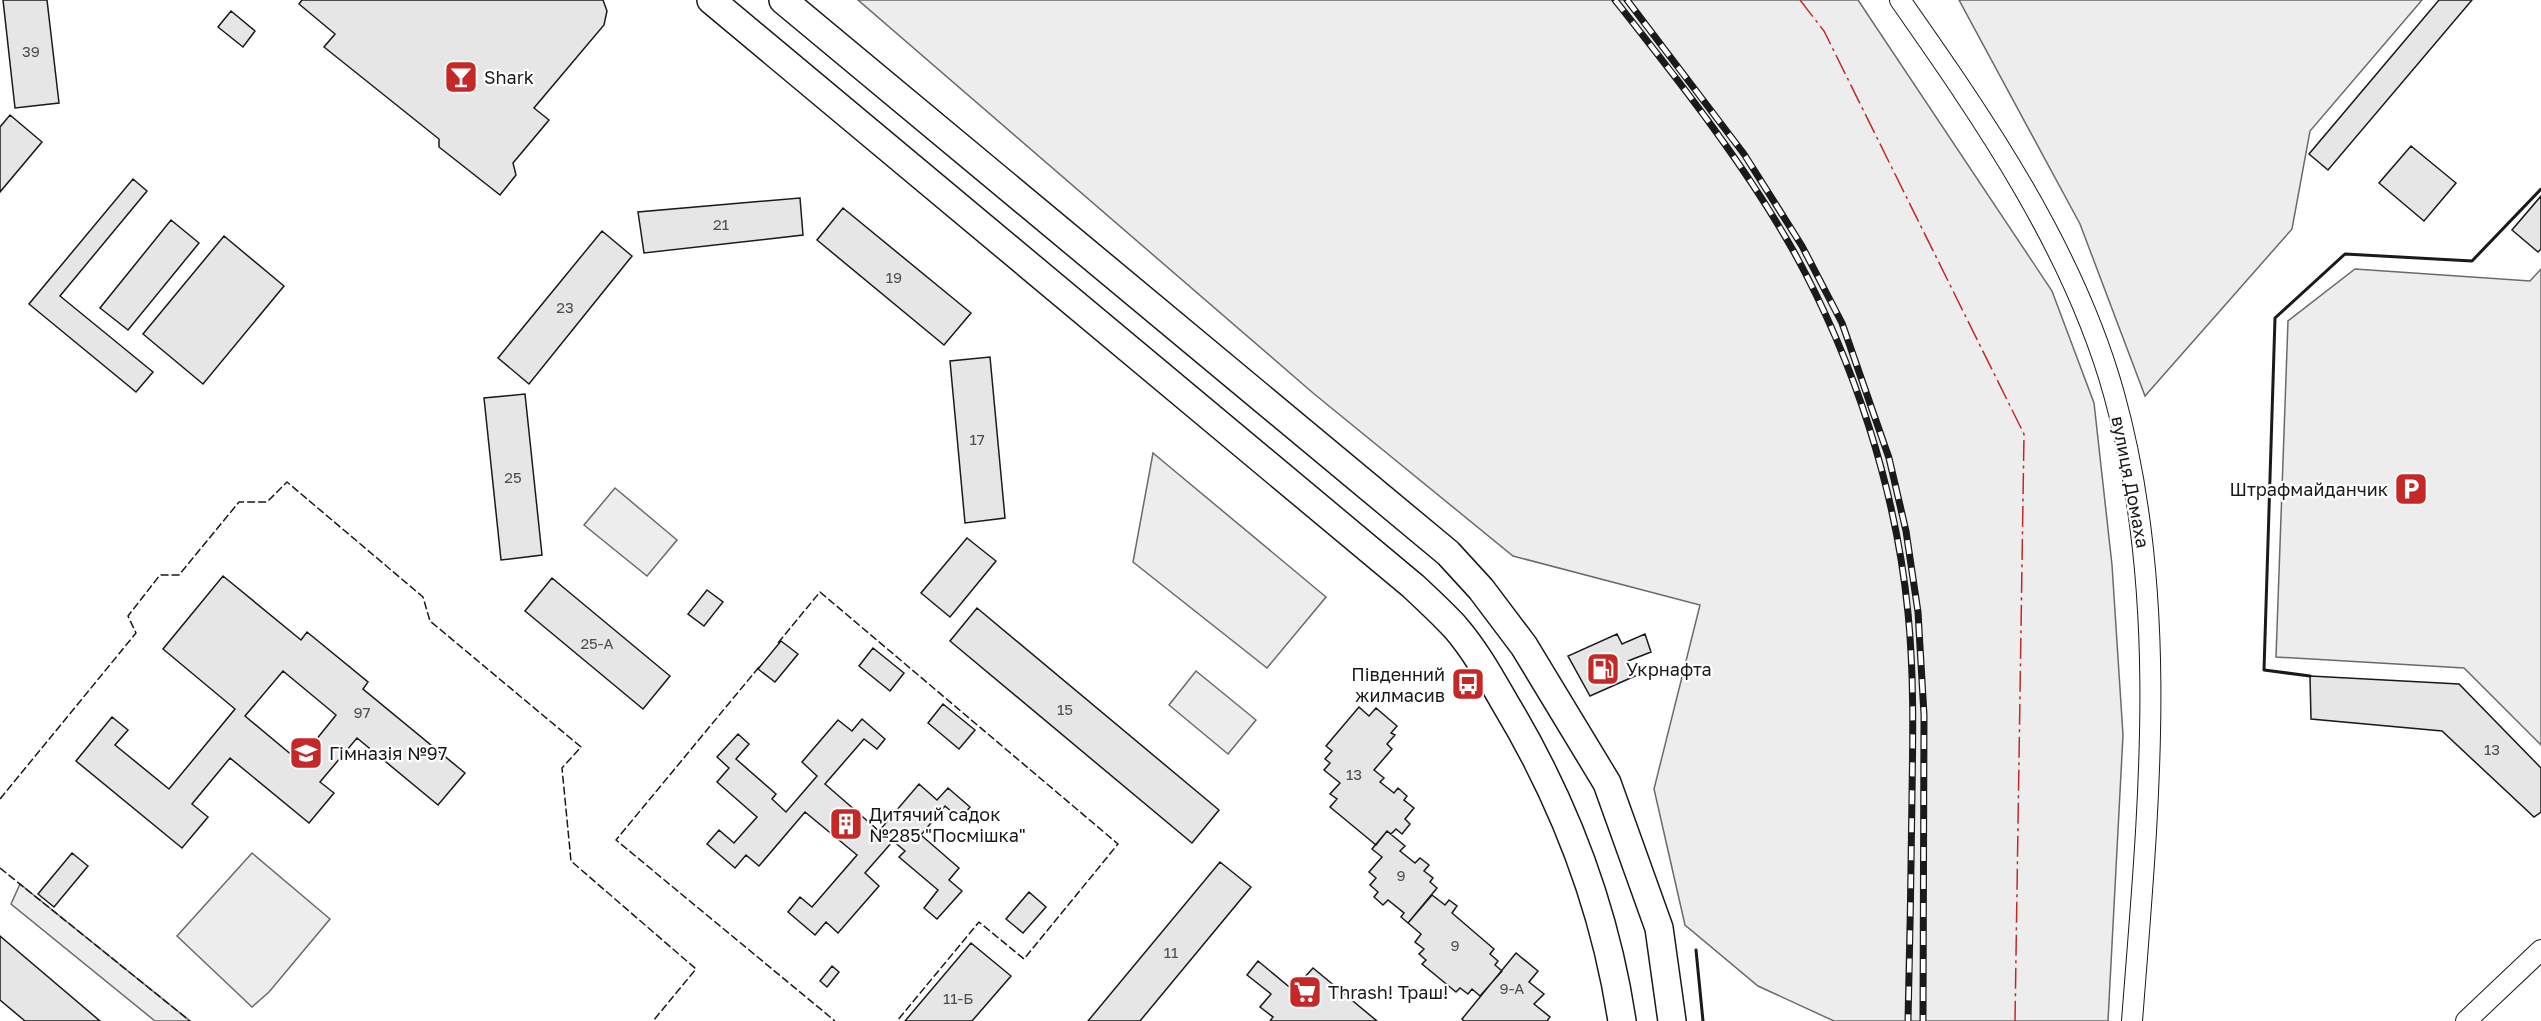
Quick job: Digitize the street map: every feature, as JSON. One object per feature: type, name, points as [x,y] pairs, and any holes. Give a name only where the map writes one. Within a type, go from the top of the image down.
[{"type":"street","points":[[711,0],[1413,586],[1455,628],[1483,665],[1528,741],[1578,849],[1615,972],[1622,1021]]},
{"type":"street","points":[[783,0],[1448,553],[1481,589],[1524,646],[1607,783],[1659,928],[1672,1021]]},
{"type":"street","name":"вулиця Домаха","points":[[1900,0],[1970,99],[2048,231],[2081,303],[2114,394],[2142,526],[2148,583],[2149,766],[2132,1021]]},
{"type":"street","points":[[2466,1021],[2541,950]]},
{"type":"shaded area","points":[[858,0],[1858,0],[2052,291],[2094,403],[2112,565],[2123,735],[2108,1021],[1834,1021],[1758,986],[1685,925],[1654,789],[1700,605],[1513,556],[1313,393]]},
{"type":"shaded area","points":[[1959,0],[2422,0],[2310,131],[2292,229],[2145,396],[2080,224]]},
{"type":"shaded area","name":"Штрафмайданчик","points":[[2355,269],[2530,281],[2541,269],[2541,745],[2464,668],[2276,657],[2288,321]]},
{"type":"shaded area","points":[[1153,453],[1326,597],[1267,668],[1133,562]]},
{"type":"shaded area","points":[[615,488],[677,540],[647,576],[584,525]]},
{"type":"shaded area","points":[[1196,671],[1256,720],[1228,754],[1169,705]]},
{"type":"shaded area","points":[[252,853],[330,919],[269,992],[252,1007],[177,936]]},
{"type":"shaded area","points":[[20,884],[190,1021],[155,1021],[11,904]]},
{"type":"building","points":[[3,0],[47,0],[59,103],[15,108]]},
{"type":"building","name":"Shark","points":[[302,0],[603,0],[607,11],[604,25],[534,108],[549,120],[513,163],[516,175],[500,195],[439,147],[439,139],[324,47],[335,34],[299,4]]},
{"type":"building","points":[[2439,0],[2472,0],[2328,170],[2309,154]]},
{"type":"building","points":[[231,11],[255,31],[243,47],[218,27]]},
{"type":"building","points":[[10,115],[42,142],[0,192],[0,127]]},
{"type":"building","points":[[2411,146],[2456,183],[2424,221],[2379,183]]},
{"type":"building","points":[[133,179],[147,191],[60,296],[153,372],[136,392],[29,304]]},
{"type":"building","points":[[2541,196],[2541,249],[2538,252],[2512,230]]},
{"type":"building","points":[[800,198],[803,235],[644,253],[638,212]]},
{"type":"building","points":[[843,208],[971,313],[944,345],[817,240]]},
{"type":"building","points":[[171,220],[199,243],[128,330],[100,308]]},
{"type":"building","points":[[602,231],[632,256],[529,384],[498,358]]},
{"type":"building","points":[[224,236],[284,286],[203,384],[143,334]]},
{"type":"building","points":[[990,357],[1005,518],[965,523],[950,361]]},
{"type":"building","points":[[525,394],[542,555],[501,560],[484,398]]},
{"type":"building","points":[[967,538],[996,561],[950,617],[921,593]]},
{"type":"building","points":[[223,576],[301,640],[307,632],[368,682],[363,689],[465,773],[438,805],[357,738],[320,782],[334,793],[309,823],[230,758],[192,804],[208,817],[182,848],[76,761],[112,717],[128,730],[115,745],[169,789],[235,709],[163,649]],"holes":[[[283,671],[336,715],[299,761],[245,716]]]},
{"type":"building","points":[[552,578],[670,676],[643,709],[525,611]]},
{"type":"building","points":[[707,590],[723,602],[704,626],[688,614]]},
{"type":"building","points":[[977,608],[1219,810],[1192,843],[950,641]]},
{"type":"building","name":"Укрнафта","points":[[1617,634],[1622,644],[1645,634],[1651,652],[1628,661],[1635,676],[1590,696],[1568,656]]},
{"type":"building","points":[[781,641],[798,654],[775,682],[758,669]]},
{"type":"building","points":[[873,648],[904,673],[890,691],[859,666]]},
{"type":"building","points":[[2310,676],[2459,684],[2541,768],[2541,812],[2534,817],[2442,731],[2311,719]]},
{"type":"building","points":[[943,704],[975,730],[959,749],[928,723]]},
{"type":"building","points":[[1359,707],[1369,716],[1376,708],[1397,726],[1391,733],[1395,735],[1387,744],[1392,749],[1374,770],[1384,778],[1380,782],[1394,793],[1398,788],[1407,796],[1404,800],[1414,808],[1405,819],[1410,824],[1402,834],[1396,829],[1391,834],[1387,831],[1376,845],[1330,807],[1337,799],[1330,794],[1340,783],[1324,770],[1330,763],[1325,759],[1332,751],[1326,746]]},
{"type":"building","name":"Дитячий садок №285 \"Посмішка\"","points":[[862,719],[885,739],[877,749],[864,739],[825,784],[879,831],[919,784],[937,800],[948,788],[970,807],[960,819],[945,806],[921,835],[959,868],[949,880],[962,891],[937,919],[924,908],[938,890],[899,857],[905,851],[893,841],[865,873],[879,886],[838,933],[826,922],[815,935],[788,912],[800,897],[812,907],[857,855],[805,812],[759,866],[746,855],[735,868],[707,844],[719,830],[734,843],[757,817],[717,782],[729,768],[717,757],[738,734],[749,744],[736,759],[776,794],[772,799],[786,812],[817,776],[802,762],[838,720],[852,731]]},
{"type":"building","points":[[1387,831],[1405,846],[1400,851],[1415,863],[1420,858],[1429,865],[1424,871],[1433,878],[1430,882],[1437,888],[1408,923],[1401,917],[1404,913],[1388,900],[1383,905],[1374,897],[1378,892],[1370,885],[1376,878],[1369,872],[1382,857],[1372,849]]},
{"type":"building","points":[[72,853],[88,866],[54,907],[38,894]]},
{"type":"building","points":[[1220,862],[1251,887],[1140,1021],[1088,1021]]},
{"type":"building","points":[[1029,892],[1046,907],[1023,933],[1006,919]]},
{"type":"building","points":[[1432,895],[1445,905],[1449,900],[1457,906],[1452,913],[1494,949],[1490,954],[1498,961],[1495,965],[1502,971],[1480,996],[1472,989],[1468,994],[1460,988],[1456,992],[1422,964],[1426,960],[1419,954],[1424,949],[1415,942],[1421,934],[1408,923]]},
{"type":"building","points":[[0,936],[100,1021],[25,1021],[0,1000]]},
{"type":"building","points":[[971,943],[1011,976],[972,1021],[905,1021]]},
{"type":"building","points":[[1516,953],[1538,971],[1529,982],[1544,994],[1534,1004],[1550,1017],[1547,1021],[1464,1021],[1462,1019]]},
{"type":"building","name":"Thrash! Траш!","points":[[1258,961],[1293,990],[1313,968],[1377,1021],[1270,1021],[1273,1017],[1260,1007],[1271,994],[1247,975]]},
{"type":"building","points":[[832,966],[839,972],[827,987],[820,981]]},
{"type":"railway","points":[[1615,0],[1686,91],[1732,154],[1775,219],[1816,294],[1853,381],[1869,427],[1894,520],[1908,613],[1911,658],[1913,749],[1908,1021]]},
{"type":"railway","points":[[1627,0],[1744,154],[1802,246],[1842,323],[1889,458],[1906,531],[1918,612],[1924,715],[1923,1021]]},
{"type":"fence","points":[[0,799],[136,633],[128,616],[160,575],[179,575],[239,502],[267,502],[287,482],[423,597],[430,621],[581,747],[562,768],[571,861],[696,969],[653,1021]]},
{"type":"fence","points":[[778,643],[820,592],[1118,844],[1024,959],[979,922],[897,1021]]},
{"type":"fence","points":[[759,667],[616,840],[835,1021]]},
{"type":"fence","points":[[0,868],[190,1021]]},
{"type":"wall","points":[[2310,676],[2264,670],[2275,318],[2345,254],[2472,261],[2541,189]]},
{"type":"wall","points":[[1696,950],[1703,1021]]},
{"type":"power","points":[[1800,0],[1824,31],[2024,434],[2015,1021]]},
{"type":"place","name":"Shark","points":[[461,77]]},
{"type":"place","name":"Штрафмайданчик","points":[[2411,489]]},
{"type":"place","name":"Укрнафта","points":[[1603,669]]},
{"type":"place","name":"Південний жилмасив","points":[[1468,684]]},
{"type":"place","name":"Гімназія №97","points":[[306,753]]},
{"type":"place","name":"Дитячий садок №285 \"Посмішка\"","points":[[846,824]]},
{"type":"place","name":"Thrash! Траш!","points":[[1305,992]]}]
